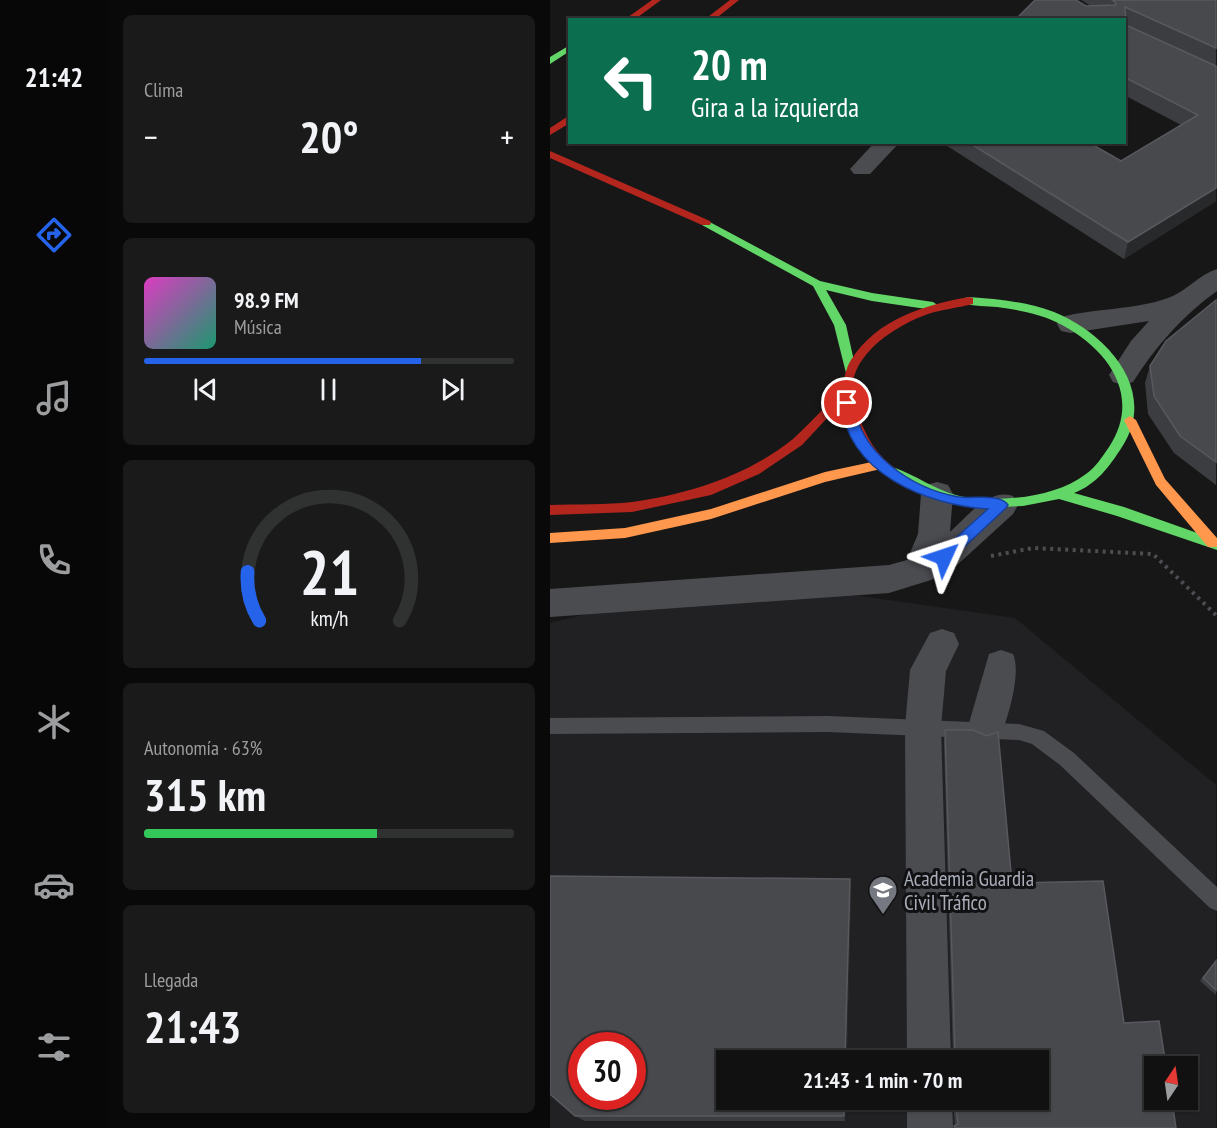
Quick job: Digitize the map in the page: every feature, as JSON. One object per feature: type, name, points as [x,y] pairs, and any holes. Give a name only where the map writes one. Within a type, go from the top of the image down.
[{"type":"main road","points":[[631,18],[657,0]]},
{"type":"main road","points":[[711,18],[735,0]]},
{"type":"main road","points":[[550,61],[568,48]]},
{"type":"main road","points":[[550,72],[568,60]]},
{"type":"main road","points":[[550,132],[568,119]]},
{"type":"main road","points":[[550,154],[718,228],[817,284],[872,297],[935,306]]},
{"type":"main road","points":[[817,284],[840,325],[850,370],[846,390],[849,416],[860,442],[881,465],[916,488],[958,502],[1002,505],[1060,494],[1095,476],[1118,450],[1130,420]]},
{"type":"main road","points":[[850,370],[874,338],[901,318],[935,306],[969,301],[1005,302],[1039,310],[1071,324],[1102,346],[1123,375],[1129,398],[1130,420],[1160,483],[1216,546]]},
{"type":"main road","points":[[550,510],[632,507],[706,491],[755,471],[798,442],[846,390]]},
{"type":"main road","points":[[550,538],[625,533],[711,514],[825,477],[881,465]]},
{"type":"main road","points":[[1060,494],[1119,511],[1216,546]]},
{"type":"street","points":[[862,169],[887,144]]},
{"type":"street","points":[[1123,375],[1141,348],[1179,305],[1216,278]]},
{"type":"street","points":[[1071,324],[1128,317],[1179,305]]},
{"type":"street","points":[[919,570],[934,534],[937,495]]},
{"type":"street","points":[[550,603],[889,579],[919,570],[944,557],[1002,505]]},
{"type":"street","points":[[929,1050],[923,727],[928,670],[942,644]]},
{"type":"street","points":[[985,730],[1001,665]]},
{"type":"street","points":[[930,1110],[930,1128]]},
{"type":"lane","points":[[550,726],[828,724],[1019,732],[1037,737],[1067,759],[1216,901]]},
{"type":"path","points":[[988,557],[1033,548],[1153,554],[1216,616]]},
{"type":"shaded area","name":"Academia Guardia Civil Tráfico","points":[[733,578],[1015,618],[1216,785],[1216,1128],[550,1128],[550,623]]},
{"type":"building","points":[[1035,0],[1076,0],[1086,6],[1116,5],[1112,0],[1216,0],[1216,48],[1125,7],[1126,18],[1017,18]]},
{"type":"building","points":[[1126,25],[1216,66],[1216,188],[1128,242],[971,144],[1091,144],[1121,161],[1198,115],[1126,78]]},
{"type":"building","points":[[1216,300],[1216,462],[1180,436],[1154,396],[1150,366],[1166,341]]},
{"type":"building","points":[[945,730],[973,730],[987,736],[998,732],[1012,883],[1103,881],[1124,1023],[1159,1021],[1164,1056],[1144,1056],[1144,1110],[1173,1110],[1176,1128],[955,1128],[954,1126],[958,1124],[956,1110],[1049,1110],[1049,1050],[955,1050]]},
{"type":"building","points":[[550,876],[850,879],[845,1050],[716,1050],[716,1110],[844,1110],[844,1116],[575,1116],[568,1110],[646,1110],[646,1032],[568,1032],[568,1110],[550,1094]]},
{"type":"building","points":[[1216,961],[1216,990],[1203,978]]},
{"type":"traffic: fast","points":[[550,61],[568,48]]},
{"type":"traffic: fast","points":[[706,223],[817,284],[872,297],[933,306]]},
{"type":"traffic: fast","points":[[817,284],[840,325],[850,370]]},
{"type":"traffic: fast","points":[[892,472],[931,492],[973,503],[1005,503],[1042,498],[1075,487],[1090,479],[1103,466],[1125,431],[1129,406],[1126,389],[1120,372],[1097,344],[1082,332],[1050,315],[1010,305],[969,301]]},
{"type":"traffic: fast","points":[[1060,494],[1119,511],[1215,545]]},
{"type":"traffic: slow","points":[[1130,420],[1160,482],[1213,543]]},
{"type":"traffic: slow","points":[[550,538],[625,533],[711,514],[825,477],[881,465]]},
{"type":"traffic: jam","points":[[631,18],[657,0]]},
{"type":"traffic: jam","points":[[711,18],[735,0]]},
{"type":"traffic: jam","points":[[550,132],[568,119]]},
{"type":"traffic: jam","points":[[550,154],[706,223]]},
{"type":"traffic: jam","points":[[892,472],[873,455],[855,425],[846,393],[852,370],[860,356],[874,341],[898,323],[939,307],[969,301]]},
{"type":"traffic: jam","points":[[550,510],[632,507],[706,491],[755,471],[798,442],[846,390]]},
{"type":"place","name":"Academia Guardia Civil Tráfico","points":[[883,916]]},
{"type":"route","points":[[847,403],[849,416],[860,442],[881,465],[916,488],[958,502],[1002,505],[944,557]]}]
